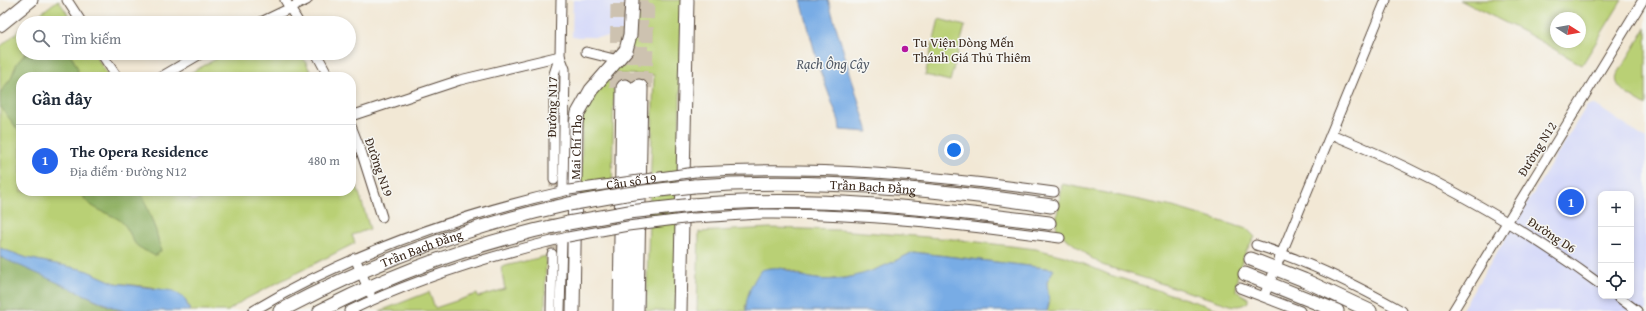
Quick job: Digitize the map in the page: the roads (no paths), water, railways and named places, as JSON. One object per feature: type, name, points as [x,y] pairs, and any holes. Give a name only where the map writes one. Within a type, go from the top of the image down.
[{"type":"highway","points":[[622,311],[632,88],[635,311]]},
{"type":"street","points":[[0,25],[31,0]]},
{"type":"street","points":[[68,0],[78,16]]},
{"type":"street","points":[[269,16],[287,4],[307,0]]},
{"type":"street","name":"Đường N17","points":[[561,0],[560,56],[565,69],[566,191]]},
{"type":"street","name":"Mai Chí Thọ","points":[[573,311],[576,124],[578,113],[591,90],[626,50],[630,35],[632,0]]},
{"type":"street","points":[[680,311],[687,0]]},
{"type":"street","points":[[1264,296],[1386,0]]},
{"type":"street","name":"Đường N12","points":[[1453,311],[1643,0]]},
{"type":"street","points":[[287,4],[295,16]]},
{"type":"street","points":[[586,52],[618,60]]},
{"type":"street","points":[[356,114],[389,102],[460,80],[560,56]]},
{"type":"street","points":[[554,180],[554,74],[560,56]]},
{"type":"street","points":[[106,60],[114,72]]},
{"type":"street","points":[[170,72],[190,60]]},
{"type":"street","points":[[320,60],[326,72]]},
{"type":"street","name":"Đường D6","points":[[1331,134],[1441,184],[1507,222],[1598,283]]},
{"type":"street","name":"Đường N19","points":[[356,139],[382,217]]},
{"type":"street","name":"Cầu số 19","points":[[253,311],[356,258],[472,216],[566,191],[694,172],[791,169],[889,181],[1054,192]]},
{"type":"street","points":[[710,171],[710,185]]},
{"type":"street","name":"Trần Bạch Đằng","points":[[694,186],[794,182],[889,181],[1052,206]]},
{"type":"street","name":"Cầu số 19","points":[[569,204],[626,194],[694,186]]},
{"type":"street","name":"Trần Bạch Đằng","points":[[320,311],[371,294],[465,251],[568,223],[629,212],[710,203],[815,202],[887,213],[1049,223]]},
{"type":"street","points":[[709,217],[710,203]]},
{"type":"street","name":"Trần Bạch Đằng","points":[[280,311],[361,271],[418,247],[506,219],[569,204]]},
{"type":"street","points":[[349,311],[371,294],[520,249],[565,238],[634,225],[692,218],[762,214],[887,213],[995,230],[1060,238]]},
{"type":"street","points":[[560,311],[565,238]]},
{"type":"street","points":[[1256,245],[1282,253],[1358,288],[1402,311]]},
{"type":"street","points":[[551,311],[552,254]]},
{"type":"street","points":[[356,258],[371,294]]},
{"type":"street","points":[[1250,259],[1276,268],[1370,311]]},
{"type":"street","points":[[1245,274],[1337,311]]},
{"type":"street","points":[[1240,288],[1300,311]]},
{"type":"street","points":[[1620,299],[1637,311]]},
{"type":"water","name":"Rạch Ông Cậy","points":[[801,0],[828,0],[868,132],[840,130],[839,121],[819,68]]},
{"type":"water","points":[[0,248],[27,258],[85,270],[115,283],[174,291],[185,299],[190,311],[126,311],[117,309],[0,257]]},
{"type":"water","points":[[913,252],[1054,269],[1047,282],[1049,303],[1047,311],[746,311],[750,289],[761,270],[782,268],[810,278],[823,280],[837,279],[863,274],[889,264]]},
{"type":"tunnel","points":[[617,88],[618,0]]},
{"type":"tunnel","points":[[639,88],[640,0]]},
{"type":"tunnel","points":[[645,88],[647,0]]},
{"type":"tunnel","points":[[625,88],[626,38]]},
{"type":"tunnel","points":[[552,254],[554,180]]},
{"type":"place","name":"Tu Viện Dòng Mến Thánh Giá Thủ Thiêm","points":[[905,49]]},
{"type":"place","name":"The Opera Residence","points":[[1571,202]]}]
